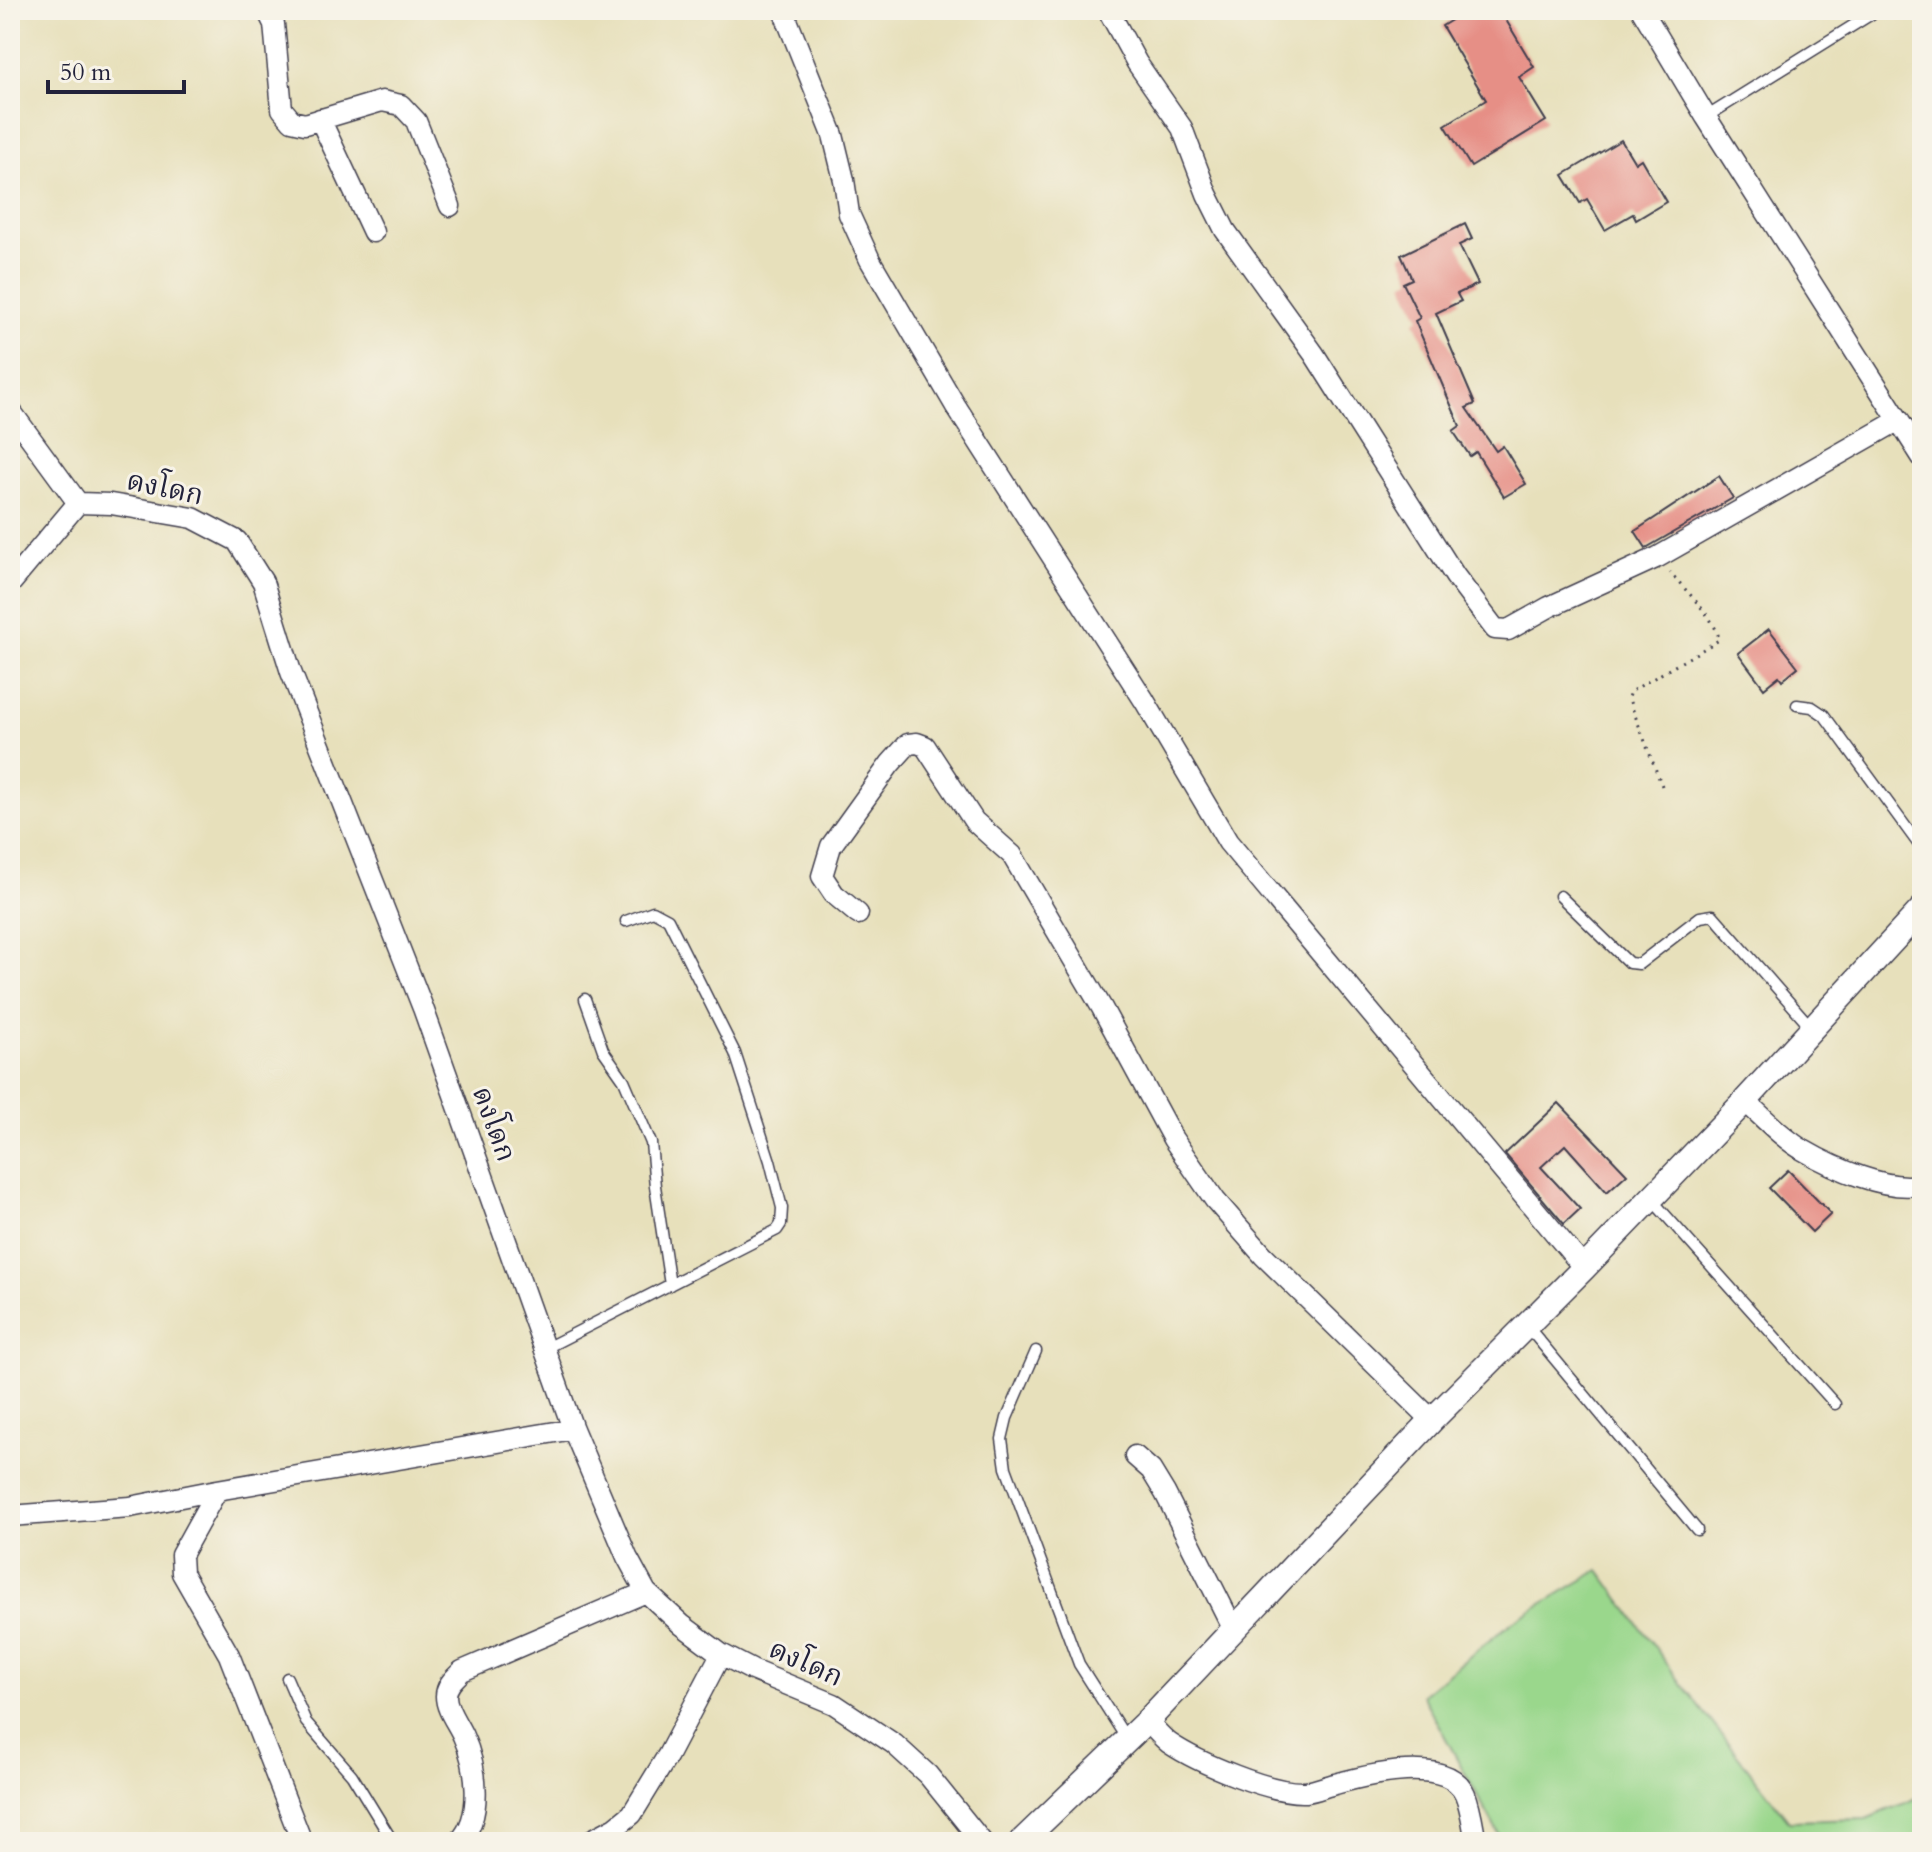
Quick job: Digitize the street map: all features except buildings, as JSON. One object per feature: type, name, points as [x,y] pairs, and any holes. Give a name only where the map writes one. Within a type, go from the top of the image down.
[{"type":"street","points":[[267,10],[274,24],[282,109],[292,121],[305,124],[382,101],[401,105],[416,121],[450,206]]},
{"type":"street","points":[[783,10],[833,135],[849,214],[870,260],[955,405],[1144,700],[1228,842],[1584,1268]]},
{"type":"street","points":[[1108,10],[1137,63],[1182,128],[1207,194],[1225,230],[1314,354],[1455,576],[1495,629],[1508,630],[1549,607],[1658,557],[1899,420]]},
{"type":"street","points":[[1642,10],[1706,117],[1922,457]]},
{"type":"street","points":[[320,119],[373,232]]},
{"type":"street","points":[[10,410],[78,503],[10,584]]},
{"type":"street","name":"ดงโดก","points":[[78,503],[111,504],[193,518],[237,541],[263,582],[291,672],[423,1008],[573,1429],[627,1557],[646,1592],[682,1625],[721,1654],[834,1704],[894,1744],[928,1775],[982,1842]]},
{"type":"street","points":[[858,914],[834,894],[822,876],[831,846],[890,764],[908,744],[917,743],[925,746],[974,821],[1012,855],[1102,1008],[1173,1139],[1215,1200],[1263,1255],[1432,1420]]},
{"type":"street","points":[[1021,1842],[1147,1721],[1432,1420],[1745,1101],[1922,909]]},
{"type":"street","points":[[1745,1101],[1801,1149],[1839,1168],[1898,1187],[1922,1184]]},
{"type":"street","points":[[10,1516],[130,1507],[573,1429]]},
{"type":"street","points":[[1135,1456],[1151,1470],[1165,1493],[1234,1630]]},
{"type":"street","points":[[217,1490],[181,1555],[182,1573],[229,1655],[302,1842]]},
{"type":"street","points":[[459,1842],[470,1829],[474,1768],[465,1739],[448,1705],[446,1695],[449,1684],[462,1671],[646,1592]]},
{"type":"street","points":[[588,1842],[632,1814],[668,1755],[721,1654]]},
{"type":"street","points":[[1147,1721],[1166,1741],[1190,1755],[1279,1789],[1306,1792],[1365,1777],[1408,1771],[1450,1776],[1466,1795],[1476,1842]]},
{"type":"lane","points":[[1706,117],[1878,10]]},
{"type":"lane","points":[[1797,705],[1812,707],[1824,715],[1922,849]]},
{"type":"lane","points":[[1560,896],[1633,964],[1639,964],[1700,917],[1713,915],[1812,1028]]},
{"type":"lane","points":[[544,1349],[777,1230],[781,1224],[782,1208],[770,1161],[735,1053],[668,919],[653,911],[626,921]]},
{"type":"lane","points":[[585,999],[603,1050],[624,1080],[651,1143],[670,1285]]},
{"type":"lane","points":[[1651,1198],[1835,1404]]},
{"type":"lane","points":[[1526,1326],[1697,1530]]},
{"type":"lane","points":[[1036,1351],[1007,1418],[1002,1439],[1006,1468],[1079,1664],[1127,1740]]},
{"type":"lane","points":[[287,1678],[306,1722],[352,1775],[393,1842]]},
{"type":"path","points":[[1658,557],[1719,632],[1719,640],[1630,692],[1628,697],[1662,786]]},
{"type":"green space","points":[[1599,1570],[1681,1683],[1789,1821],[1866,1819],[1922,1796],[1922,1842],[1503,1842],[1422,1695],[1512,1622]]}]
